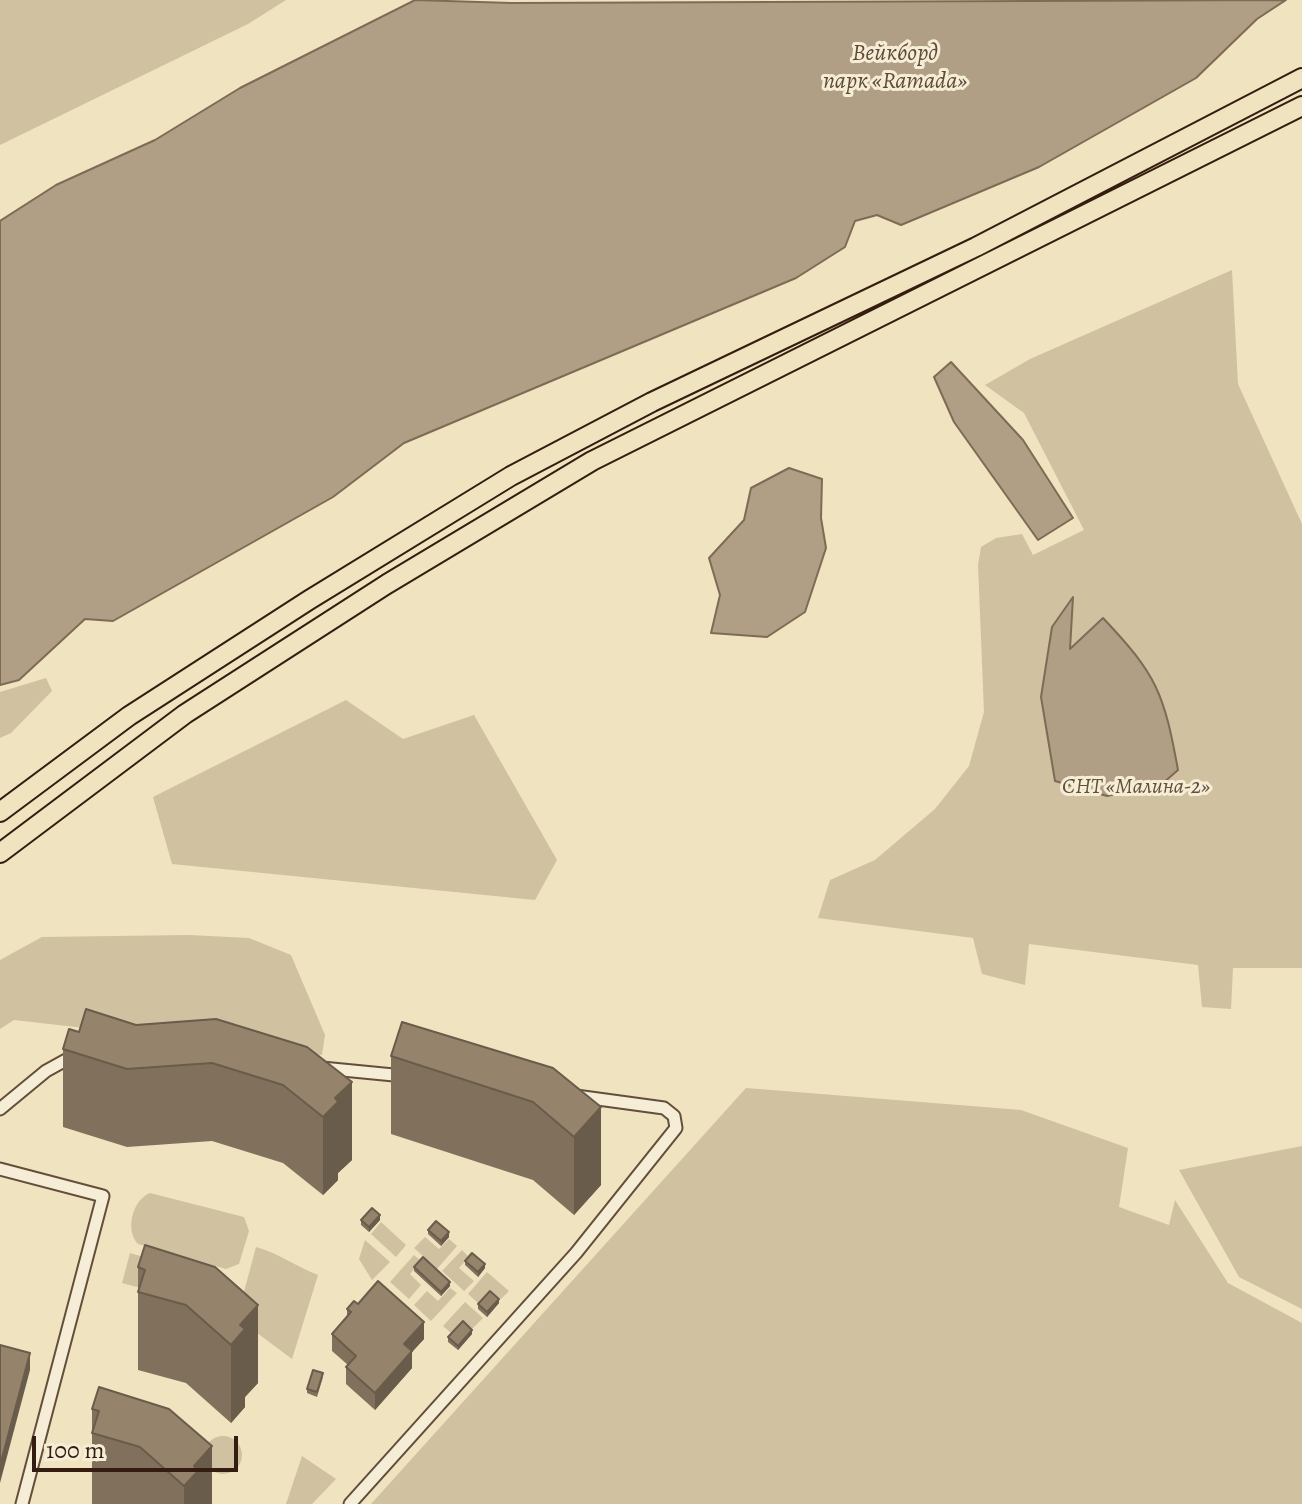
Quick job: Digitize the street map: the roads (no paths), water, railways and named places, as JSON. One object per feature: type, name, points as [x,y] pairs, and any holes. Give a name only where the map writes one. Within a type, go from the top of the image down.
[{"type":"main road","points":[[0,812],[129,716],[309,600],[511,476],[652,402],[976,247],[1302,78]]},
{"type":"main road","points":[[0,853],[185,714],[387,584],[592,461],[1302,106]]},
{"type":"street","points":[[0,1109],[46,1071],[86,1049]]},
{"type":"street","points":[[303,1067],[422,1078]]},
{"type":"street","points":[[350,1504],[576,1253],[676,1128],[674,1116],[664,1108],[564,1095]]},
{"type":"street","points":[[0,1169],[103,1196],[22,1504]]},
{"type":"water","name":"Вейкборд парк «Ramada»","points":[[415,0],[511,3],[1286,0],[1257,19],[1196,78],[1039,167],[901,225],[877,215],[855,221],[845,247],[796,278],[404,443],[333,497],[113,621],[85,619],[19,680],[0,685],[0,221],[56,185],[155,140],[240,88]]},
{"type":"water","points":[[951,362],[1023,440],[1073,518],[1038,540],[954,422],[934,377]]},
{"type":"water","points":[[789,468],[822,479],[821,518],[826,548],[805,612],[767,637],[711,633],[720,595],[709,558],[744,520],[751,488]]},
{"type":"water","points":[[1073,597],[1070,649],[1103,618],[1136,655],[1156,686],[1168,722],[1178,770],[1162,784],[1107,796],[1055,781],[1041,697],[1052,627]]},
{"type":"park label","name":"СНТ «Малина-2»","points":[[1136,788]]}]
